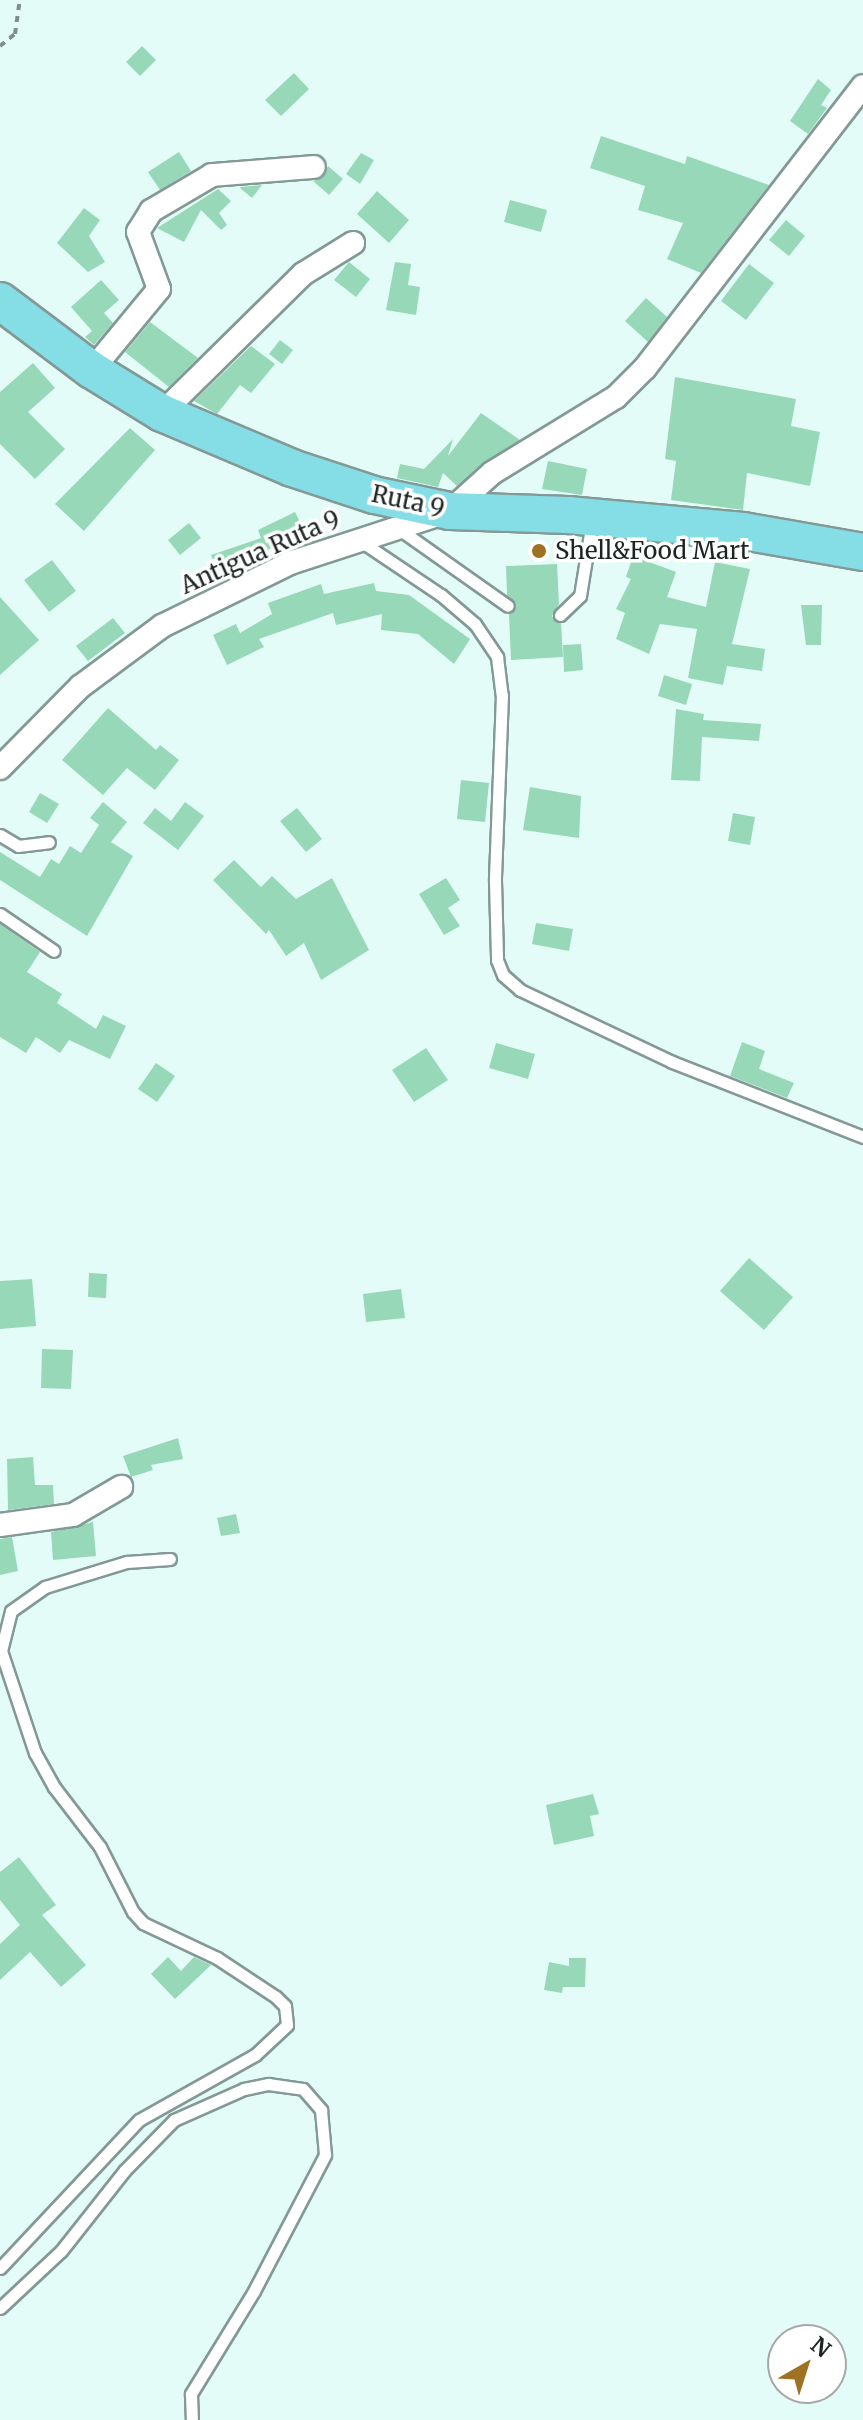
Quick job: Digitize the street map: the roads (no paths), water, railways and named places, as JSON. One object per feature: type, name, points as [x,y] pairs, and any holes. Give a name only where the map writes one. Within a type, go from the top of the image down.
[{"type":"main road","name":"Ruta 9","points":[[0,301],[92,370],[162,413],[292,468],[374,495],[450,511],[593,517],[743,531],[863,552]]},
{"type":"street","points":[[450,511],[492,473],[629,385],[863,86]]},
{"type":"street","points":[[92,370],[159,289],[138,232],[151,211],[212,175],[314,167]]},
{"type":"street","points":[[162,413],[303,274],[353,243]]},
{"type":"street","name":"Antigua Ruta 9","points":[[0,768],[81,686],[162,626],[239,585],[356,538],[450,511]]},
{"type":"street","points":[[0,1525],[73,1515],[92,1508],[121,1487]]},
{"type":"lane","points":[[560,615],[580,596],[593,517]]},
{"type":"lane","points":[[395,527],[508,606]]},
{"type":"lane","points":[[356,538],[441,595],[475,624],[497,657],[502,695],[494,836],[497,960],[508,982],[672,1062],[863,1137]]},
{"type":"lane","points":[[0,835],[18,846],[49,842]]},
{"type":"lane","points":[[0,914],[54,951]]},
{"type":"lane","points":[[0,2268],[139,2120],[255,2055],[287,2025],[285,2006],[276,1997],[217,1958],[143,1923],[133,1912],[100,1847],[54,1787],[35,1753],[1,1651],[11,1611],[45,1587],[127,1562],[170,1559]]},
{"type":"lane","points":[[0,2308],[61,2251],[125,2170],[174,2120],[244,2089],[268,2084],[303,2089],[321,2110],[325,2155],[254,2291],[191,2394],[192,2420]]},
{"type":"place","name":"Shell&Food Mart","points":[[539,551]]}]
